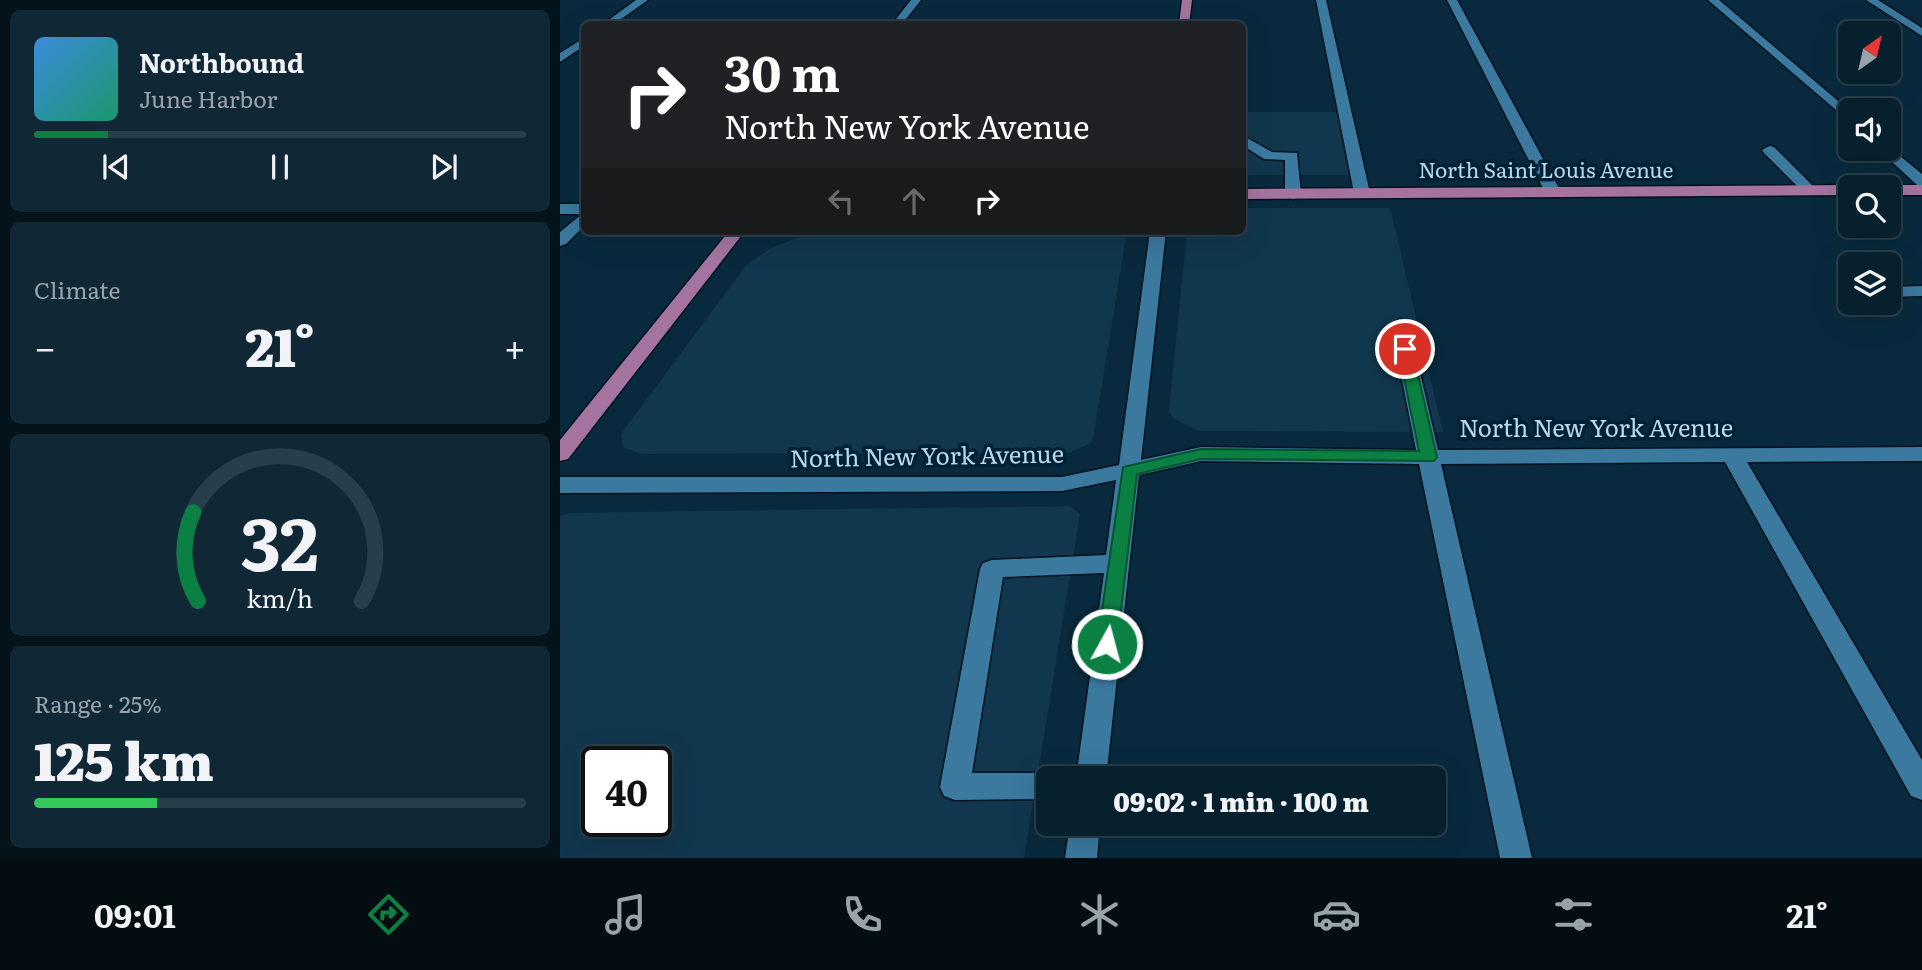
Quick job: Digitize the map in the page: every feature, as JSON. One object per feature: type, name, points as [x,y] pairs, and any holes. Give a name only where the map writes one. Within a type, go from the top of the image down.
[{"type":"main road","points":[[1184,21],[1187,0]]},
{"type":"main road","name":"North Saint Louis Avenue","points":[[1246,194],[1838,190]]},
{"type":"main road","points":[[1901,190],[1922,190]]},
{"type":"main road","points":[[560,454],[734,235]]},
{"type":"street","points":[[612,21],[643,0]]},
{"type":"street","points":[[899,21],[916,0]]},
{"type":"street","points":[[1321,0],[1362,193]]},
{"type":"street","points":[[1452,0],[1553,192]]},
{"type":"street","points":[[1713,0],[1838,108]]},
{"type":"street","points":[[1871,0],[1922,33]]},
{"type":"street","points":[[560,58],[581,43]]},
{"type":"street","points":[[1246,142],[1269,156],[1292,156],[1293,194]]},
{"type":"street","points":[[1769,150],[1809,191]]},
{"type":"street","points":[[1898,161],[1922,182]]},
{"type":"street","points":[[560,209],[581,209]]},
{"type":"street","points":[[560,241],[581,221]]},
{"type":"street","points":[[1093,766],[1158,235]]},
{"type":"street","points":[[1901,292],[1922,291]]},
{"type":"street","points":[[1400,325],[1516,858]]},
{"type":"street","name":"North New York Avenue","points":[[560,485],[1062,484],[1201,454],[1429,457],[1922,454]]},
{"type":"street","points":[[1732,455],[1922,788]]},
{"type":"street","points":[[1036,786],[956,787],[992,569],[1117,563]]},
{"type":"street","points":[[1081,858],[1084,836]]},
{"type":"shaded area","points":[[1246,112],[1337,112],[1349,175],[1246,175]]},
{"type":"shaded area","points":[[1246,208],[1390,208],[1443,432],[1198,431],[1173,418],[1169,412],[1187,235],[1246,235]]},
{"type":"shaded area","points":[[805,235],[1126,235],[1093,439],[1089,444],[1068,453],[641,454],[623,447],[621,434],[747,264],[773,247]]},
{"type":"shaded area","points":[[1070,506],[1080,514],[1039,766],[1036,766],[1036,784],[1024,858],[560,858],[560,516],[569,513]]},
{"type":"route","points":[[1107,644],[1129,471],[1201,454],[1429,457],[1405,349]]}]
